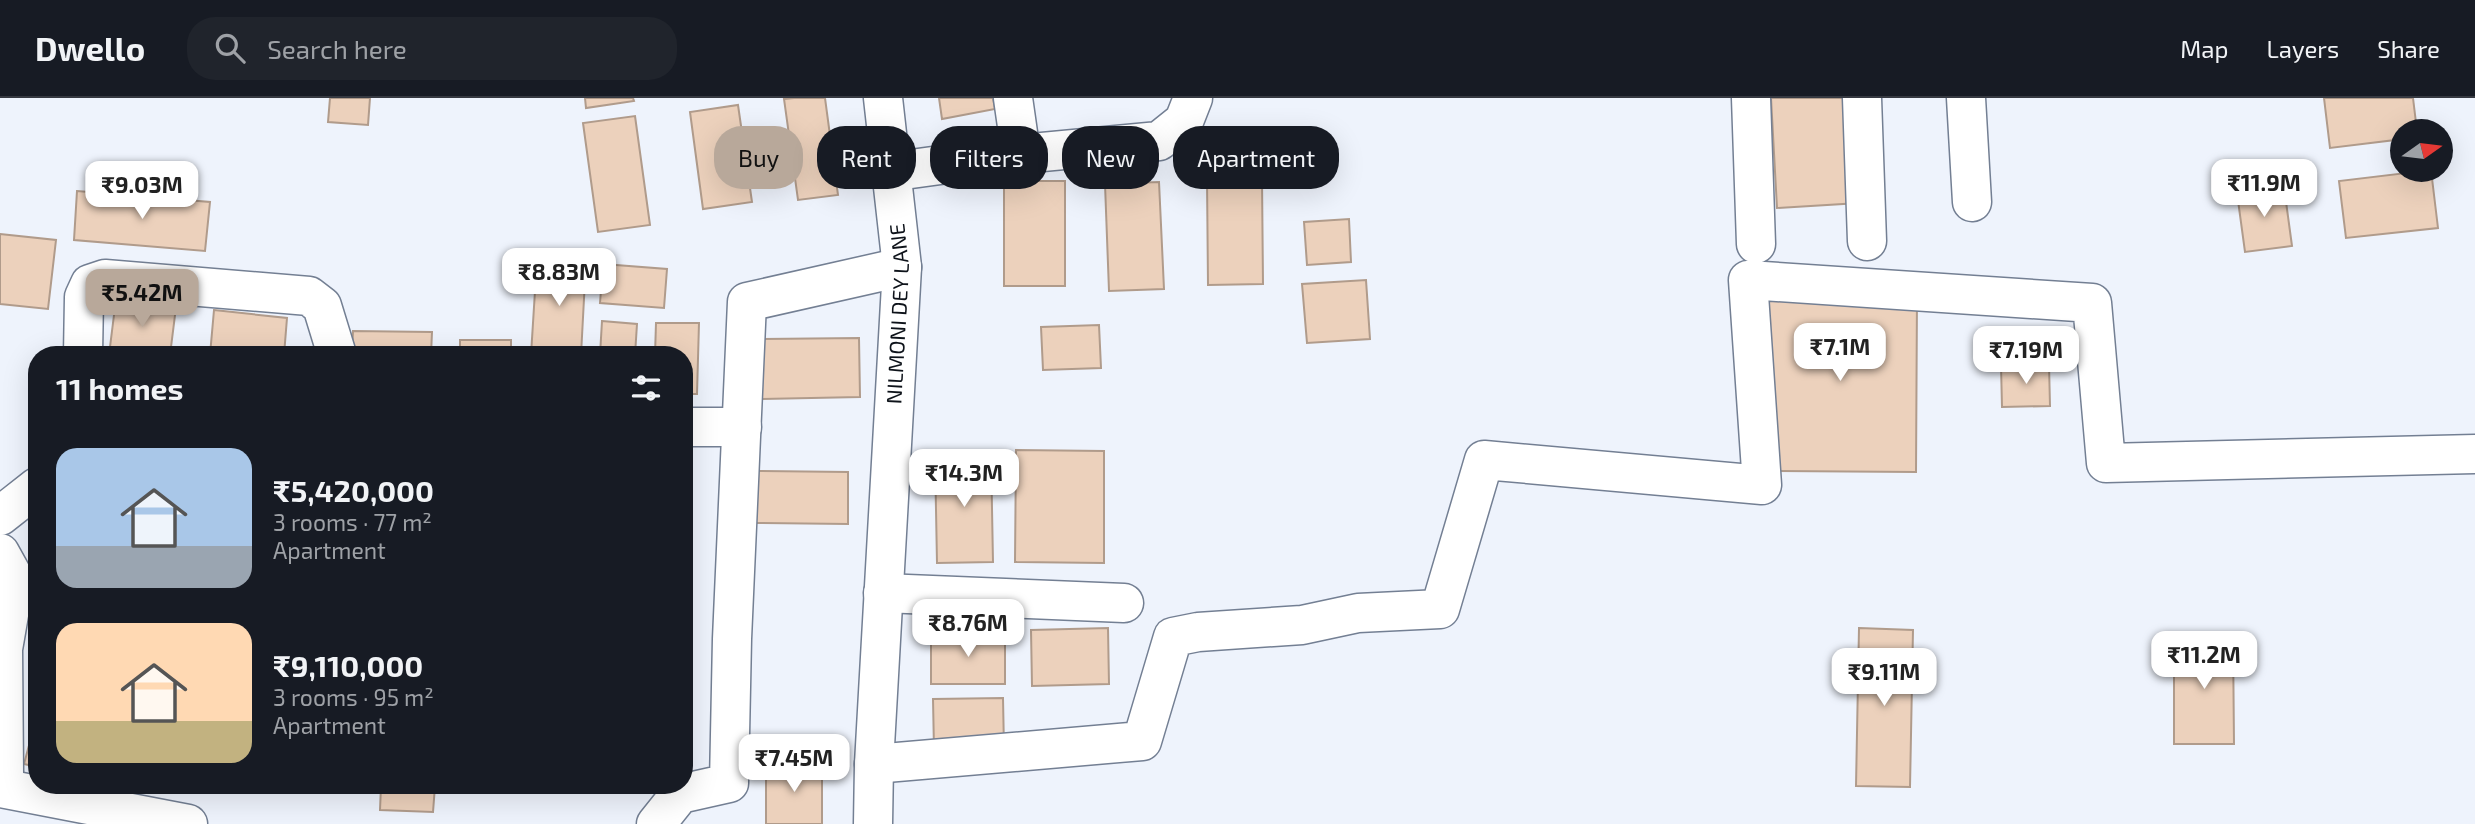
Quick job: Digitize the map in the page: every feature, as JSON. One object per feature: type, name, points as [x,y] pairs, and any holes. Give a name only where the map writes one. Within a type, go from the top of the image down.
[{"type":"street","name":"NILMONI DEY LANE","points":[[883,98],[885,126]]},
{"type":"street","points":[[1013,98],[1017,126]]},
{"type":"street","points":[[1048,151],[1159,141],[1184,121],[1193,98]]},
{"type":"street","points":[[1751,98],[1756,244]]},
{"type":"street","points":[[1862,98],[1867,241]]},
{"type":"street","points":[[1966,98],[1972,202]]},
{"type":"street","name":"NILMONI DEY LANE","points":[[873,824],[874,764],[902,267],[891,189]]},
{"type":"street","points":[[693,791],[729,783],[732,639],[747,302],[902,267]]},
{"type":"street","points":[[83,346],[84,297],[90,284],[105,279],[309,296],[322,306],[334,346]]},
{"type":"street","points":[[874,764],[1142,741],[1173,637],[1198,632],[1302,625],[1358,613],[1440,609],[1484,460],[1762,485],[1748,280],[2092,303],[2106,463],[2475,454]]},
{"type":"street","points":[[693,427],[742,427]]},
{"type":"street","points":[[0,553],[15,580],[3,649],[4,773],[0,778]]},
{"type":"street","points":[[883,593],[1124,603]]},
{"type":"street","points":[[0,788],[28,793]]},
{"type":"street","points":[[31,794],[188,824]]},
{"type":"street","points":[[656,824],[680,794]]},
{"type":"building","points":[[330,98],[370,98],[368,125],[328,122]]},
{"type":"building","points":[[585,98],[633,98],[634,101],[586,108]]},
{"type":"building","points":[[825,98],[829,126],[817,126],[817,189],[837,189],[838,195],[798,200],[796,189],[803,189],[803,126],[788,126],[784,99]]},
{"type":"building","points":[[939,98],[993,98],[995,109],[942,119]]},
{"type":"building","points":[[1771,98],[1854,98],[1859,203],[1777,208]]},
{"type":"building","points":[[2324,98],[2413,98],[2416,119],[2390,119],[2390,141],[2330,148]]},
{"type":"building","points":[[738,105],[741,126],[714,126],[714,189],[750,189],[752,202],[703,209],[690,112]]},
{"type":"building","points":[[635,116],[650,225],[598,232],[583,123]]},
{"type":"building","points":[[2390,175],[2390,182],[2432,182],[2438,228],[2346,238],[2339,181]]},
{"type":"building","points":[[1048,181],[1062,181],[1062,189],[1065,189],[1065,286],[1004,286],[1004,189],[1048,189]]},
{"type":"building","points":[[1159,182],[1164,289],[1109,291],[1105,189],[1159,189]]},
{"type":"building","points":[[2284,187],[2292,246],[2245,252],[2237,193]]},
{"type":"building","points":[[1207,189],[1262,189],[1263,284],[1208,285]]},
{"type":"building","points":[[77,191],[210,202],[205,251],[74,240]]},
{"type":"building","points":[[1349,219],[1351,262],[1307,265],[1304,222]]},
{"type":"building","points":[[0,234],[56,240],[48,309],[0,304]]},
{"type":"building","points":[[537,259],[586,261],[581,346],[532,346]]},
{"type":"building","points":[[603,264],[667,269],[664,308],[600,303]]},
{"type":"building","points":[[1366,280],[1370,339],[1307,343],[1302,284]]},
{"type":"building","points":[[1765,294],[1917,296],[1916,472],[1764,471]]},
{"type":"building","points":[[116,299],[176,307],[171,346],[110,346]]},
{"type":"building","points":[[214,310],[287,318],[285,346],[211,346]]},
{"type":"building","points":[[602,321],[637,324],[636,346],[601,346]]},
{"type":"building","points":[[656,323],[699,323],[697,394],[693,394],[693,346],[655,346]]},
{"type":"building","points":[[1099,325],[1101,368],[1043,370],[1041,327]]},
{"type":"building","points":[[353,331],[432,332],[431,346],[352,346]]},
{"type":"building","points":[[859,338],[860,397],[762,399],[761,339]]},
{"type":"building","points":[[460,340],[511,340],[511,346],[460,346]]},
{"type":"building","points":[[2049,364],[2050,406],[2002,407],[2001,365]]},
{"type":"building","points":[[1016,450],[1104,451],[1104,563],[1015,562]]},
{"type":"building","points":[[991,455],[993,562],[937,563],[935,456]]},
{"type":"building","points":[[754,471],[848,472],[848,524],[754,523]]},
{"type":"building","points":[[1108,628],[1109,684],[1032,686],[1031,630]]},
{"type":"building","points":[[1859,628],[1913,630],[1910,787],[1856,786]]},
{"type":"building","points":[[931,634],[1005,635],[1005,684],[931,684]]},
{"type":"building","points":[[2174,637],[2233,637],[2234,744],[2174,744]]},
{"type":"building","points":[[1003,698],[1004,749],[934,750],[933,699]]},
{"type":"building","points":[[28,749],[28,765],[24,764]]},
{"type":"building","points":[[766,764],[822,764],[822,824],[766,824]]},
{"type":"building","points":[[381,794],[434,794],[433,812],[380,810]]}]
